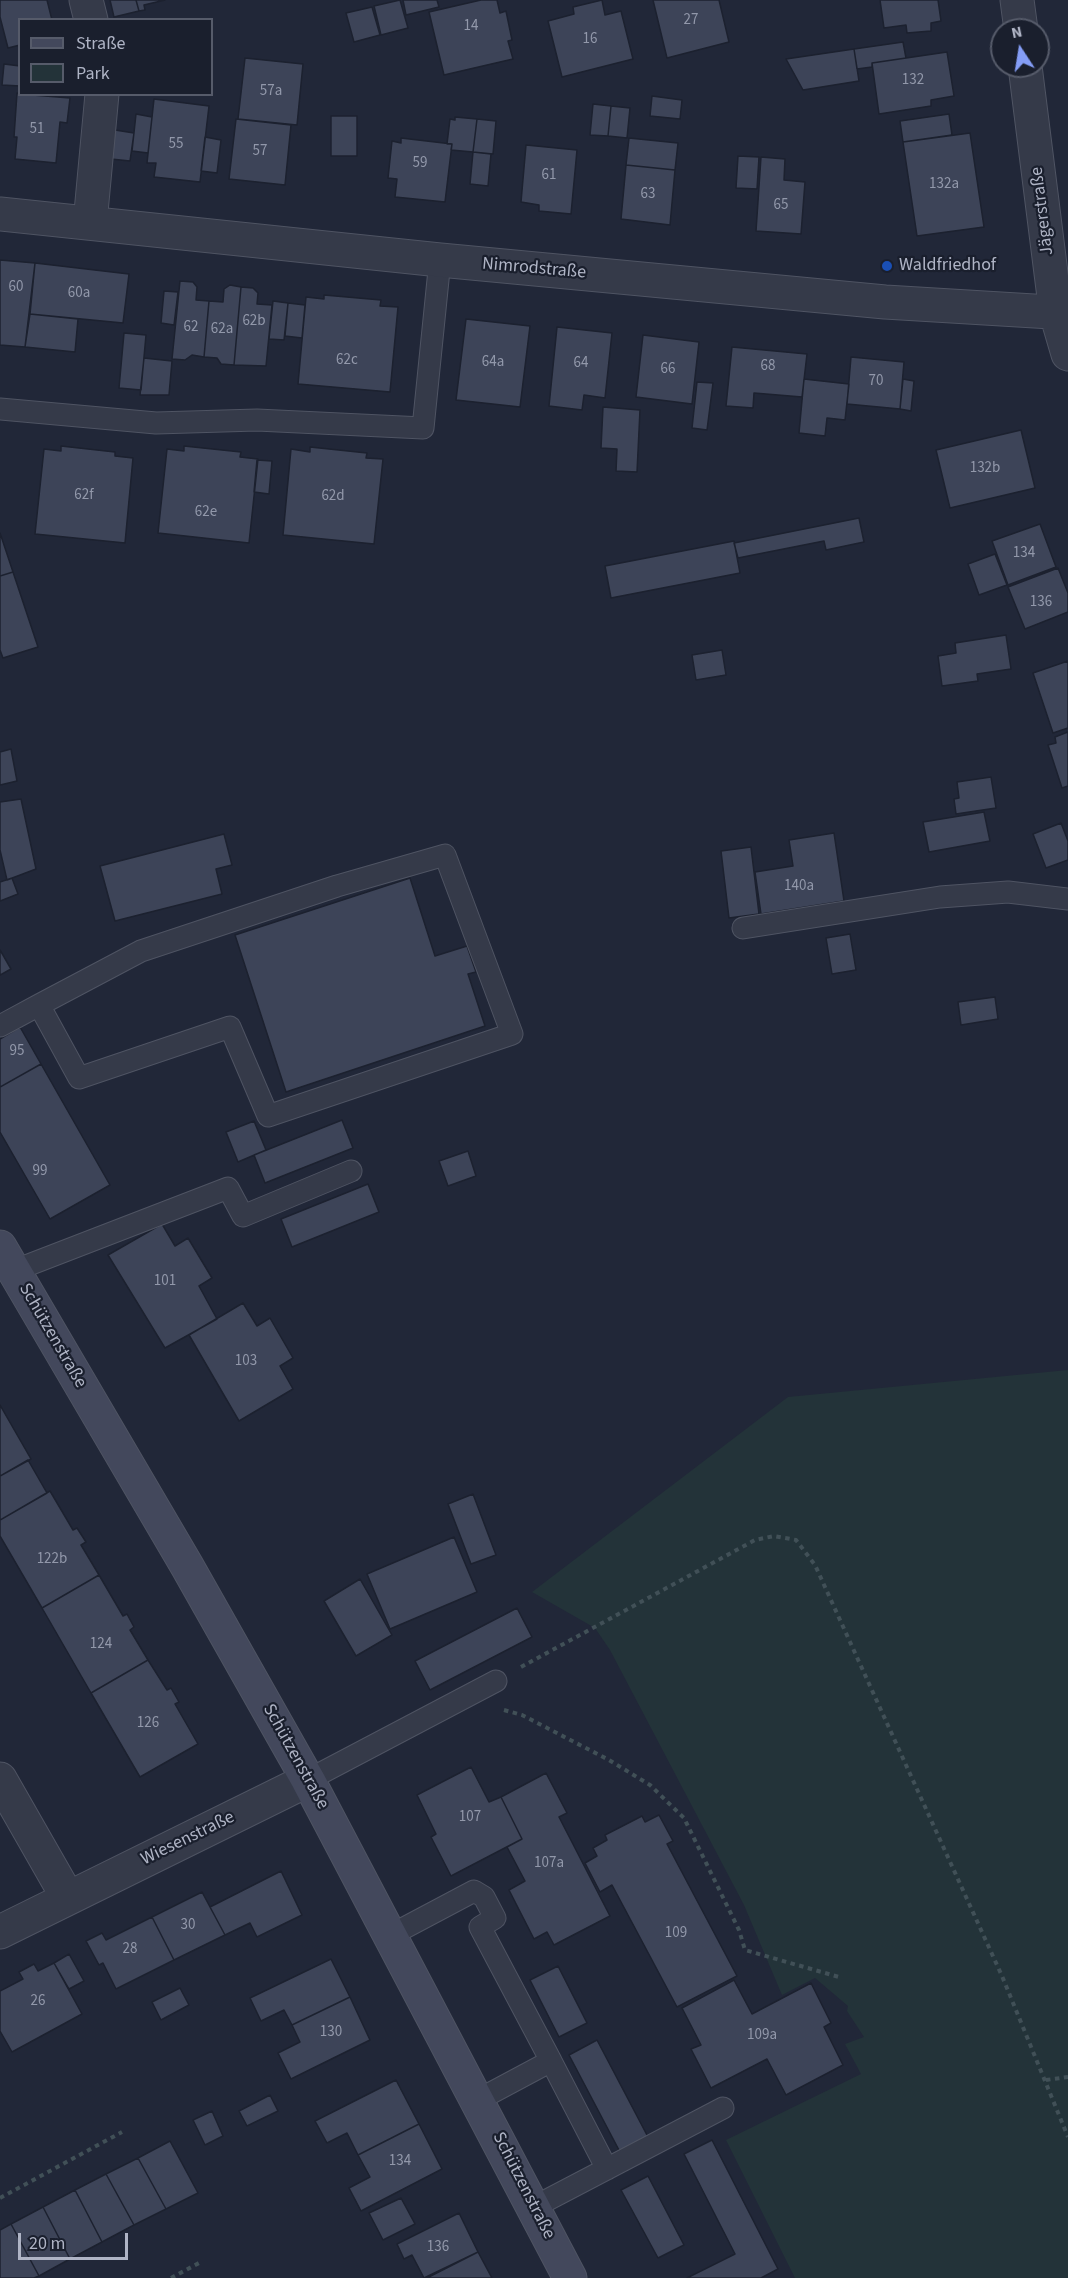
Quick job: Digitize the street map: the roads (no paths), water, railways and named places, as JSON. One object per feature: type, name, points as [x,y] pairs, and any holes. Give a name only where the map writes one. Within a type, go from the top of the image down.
[{"type":"main road","name":"Schützenstraße","points":[[7,1259],[187,1566],[308,1780],[570,2278]]},
{"type":"street","points":[[86,0],[90,18]]},
{"type":"street","points":[[1017,0],[1019,18]]},
{"type":"street","name":"Jägerstraße","points":[[1027,78],[1068,354]]},
{"type":"street","points":[[90,223],[102,96]]},
{"type":"street","name":"Nimrodstraße","points":[[0,214],[440,260],[885,302],[1062,313]]},
{"type":"street","points":[[0,1779],[68,1898]]},
{"type":"street","name":"Wiesenstraße","points":[[0,1932],[308,1780]]},
{"type":"lane","points":[[0,409],[156,423],[257,420],[423,428],[440,260]]},
{"type":"lane","points":[[0,1026],[39,1005],[141,951],[337,886],[445,855],[512,1034],[268,1116],[231,1027],[79,1077],[39,1005]]},
{"type":"lane","points":[[743,928],[940,897],[1008,892],[1068,899]]},
{"type":"lane","points":[[7,1259],[228,1188],[243,1216],[351,1172]]},
{"type":"lane","points":[[308,1780],[496,1680]]},
{"type":"lane","points":[[391,1935],[474,1891],[484,1897],[495,1918],[480,1927],[607,2169]]},
{"type":"lane","points":[[478,2100],[551,2061]]},
{"type":"lane","points":[[534,2207],[723,2108]]},
{"type":"place","name":"Waldfriedhof","points":[[887,266]]}]
